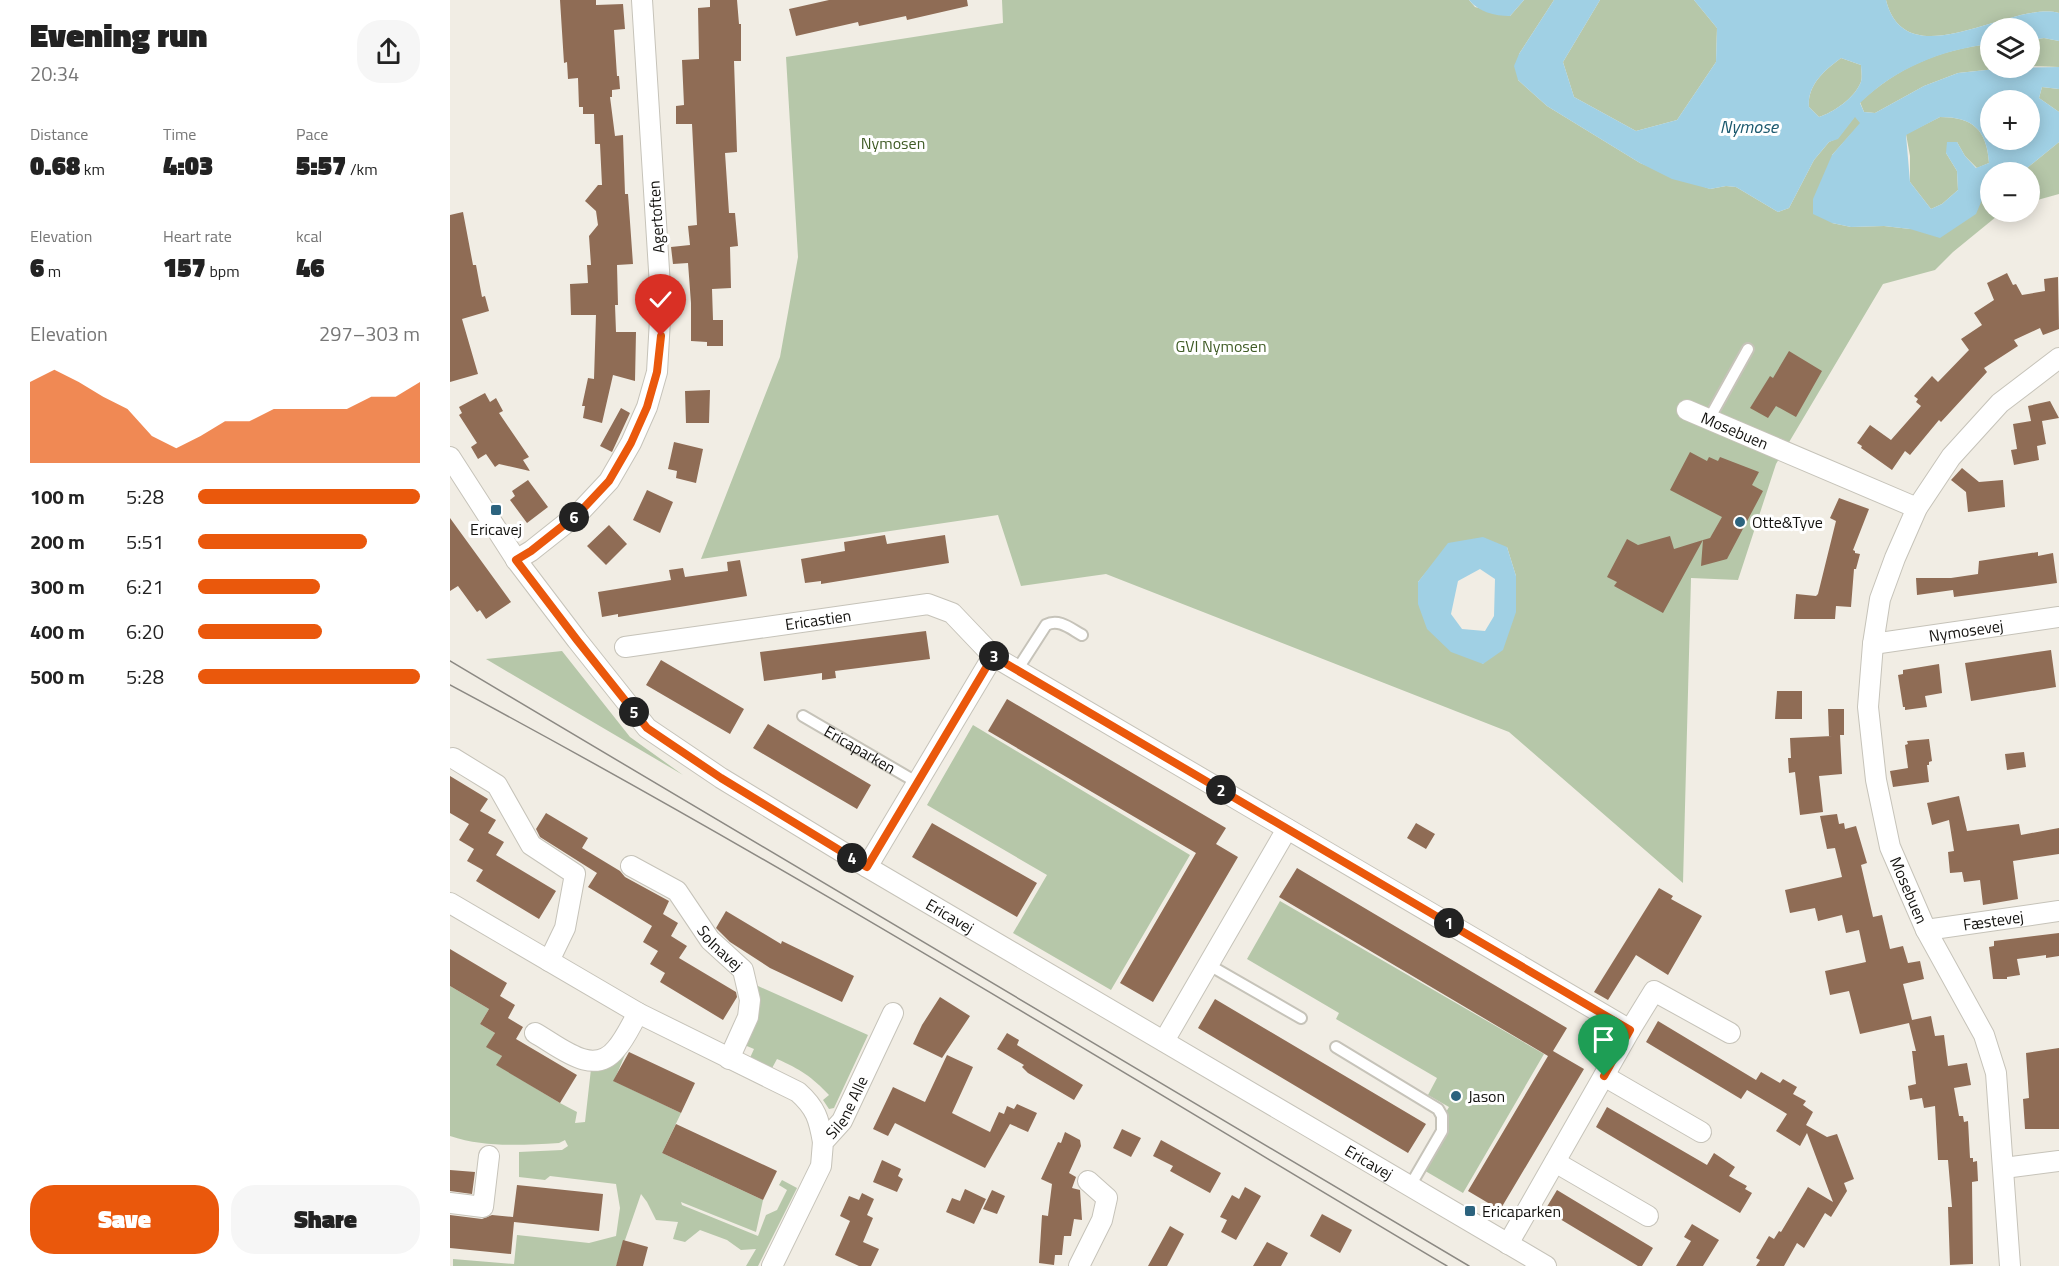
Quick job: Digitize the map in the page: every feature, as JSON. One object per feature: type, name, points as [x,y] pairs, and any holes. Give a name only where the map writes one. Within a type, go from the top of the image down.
[{"type":"street","name":"Agertoften","points":[[516,560],[579,513],[609,481],[631,443],[647,407],[657,372],[661,302],[642,0]]},
{"type":"street","name":"Mosebuen","points":[[2010,1266],[1996,1073],[1984,1035],[1926,930],[1890,847],[1876,780],[1868,707],[1873,644],[1880,599],[1917,508],[1950,457],[2000,403],[2059,358]]},
{"type":"street","name":"Mosebuen","points":[[1687,410],[1917,508]]},
{"type":"street","name":"Ericavej","points":[[450,457],[516,560],[647,728],[721,778],[867,867],[1546,1266]]},
{"type":"street","name":"Ericastien","points":[[625,647],[928,604],[952,613],[993,656]]},
{"type":"street","name":"Nymosevej","points":[[1873,644],[2059,617]]},
{"type":"street","points":[[867,867],[993,656],[1630,1030]]},
{"type":"street","points":[[453,758],[497,785],[531,845],[575,874],[565,928],[549,961]]},
{"type":"street","points":[[1164,1041],[1287,829]]},
{"type":"street","name":"Solnavej","points":[[631,866],[677,891],[710,940],[743,970],[750,1000],[748,1017],[729,1059]]},
{"type":"street","points":[[450,903],[638,1013],[798,1092],[811,1104],[819,1120],[823,1142]]},
{"type":"street","name":"Fæstevej","points":[[1926,930],[2059,911]]},
{"type":"street","points":[[1508,1244],[1654,991],[1730,1033]]},
{"type":"street","name":"Silene Alle","points":[[772,1266],[821,1166],[823,1142],[842,1121],[893,1012]]},
{"type":"street","points":[[535,1033],[586,1062],[597,1062],[607,1058],[617,1049],[638,1013]]},
{"type":"street","points":[[1604,1076],[1701,1132]]},
{"type":"street","points":[[450,1203],[483,1207],[489,1156]]},
{"type":"street","points":[[2004,1168],[2059,1161]]},
{"type":"street","points":[[1555,1162],[1648,1216]]},
{"type":"street","points":[[1079,1266],[1102,1220],[1107,1198],[1088,1180]]},
{"type":"lane","points":[[1709,419],[1748,350]]},
{"type":"lane","points":[[1017,670],[1046,625],[1051,622],[1059,622],[1082,635]]},
{"type":"lane","name":"Ericaparken","points":[[803,716],[918,783]]},
{"type":"lane","points":[[1209,965],[1302,1018]]},
{"type":"lane","points":[[1336,1047],[1438,1108],[1442,1116],[1442,1131],[1410,1186]]},
{"type":"green space","points":[[1002,0],[1469,0],[1475,7],[1510,16],[1524,0],[1554,0],[1519,54],[1518,80],[1547,106],[1640,163],[1710,189],[1736,187],[1778,212],[1789,208],[1814,160],[1829,142],[1838,138],[1855,116],[1861,123],[1832,155],[1832,223],[1851,227],[1884,226],[1910,229],[1980,187],[1980,222],[1990,222],[1935,270],[1883,284],[1776,464],[1738,580],[1691,578],[1683,883],[1509,732],[1106,574],[1021,586],[998,515],[701,559],[780,357],[798,257],[786,57],[1003,23]],"holes":[[[1507,547],[1516,576],[1483,664],[1418,582],[1432,565]]]},
{"type":"green space","points":[[1600,0],[1694,0],[1717,28],[1716,62],[1677,120],[1636,131],[1574,97],[1563,62]]},
{"type":"green space","points":[[1886,0],[2059,0],[2059,13],[2039,12],[2011,18],[1980,18],[1980,27],[1937,36],[1915,34],[1897,23]]},
{"type":"green space","points":[[2040,39],[2059,41],[2059,67],[2040,66]]},
{"type":"green space","points":[[1980,46],[1980,71],[1958,73],[1924,86],[1875,113],[1864,112],[1860,102],[1889,79],[1920,62]]},
{"type":"green space","points":[[1841,58],[1861,65],[1861,82],[1853,95],[1831,112],[1819,117],[1809,107],[1811,92],[1823,73]]},
{"type":"green space","points":[[2042,87],[2059,89],[2059,112],[2040,99]]},
{"type":"green space","points":[[1940,117],[1961,120],[1969,123],[1980,133],[1980,150],[1987,150],[1989,162],[1980,162],[1980,167],[1977,168],[1965,156],[1957,142],[1946,153],[1957,171],[1958,190],[1942,204],[1931,209],[1910,182],[1910,156],[1906,134]]},
{"type":"green space","points":[[2059,142],[2059,194],[2040,199],[2040,162],[2034,162]]},
{"type":"green space","points":[[562,651],[630,737],[683,775],[486,659]]},
{"type":"green space","points":[[973,725],[1190,855],[1111,990],[1013,933],[1047,875],[927,805]]},
{"type":"green space","points":[[1280,901],[1544,1054],[1463,1193],[1415,1165],[1449,1107],[1428,1095],[1437,1078],[1336,1019],[1339,1013],[1247,959]]},
{"type":"green space","points":[[450,986],[489,1009],[480,1024],[495,1033],[487,1047],[502,1056],[497,1065],[577,1112],[575,1123],[585,1122],[591,1069],[627,1050],[614,1081],[681,1113],[662,1153],[763,1200],[756,1232],[681,1202],[682,1205],[758,1236],[766,1215],[777,1210],[787,1190],[779,1185],[782,1180],[797,1188],[758,1266],[746,1266],[756,1249],[741,1250],[727,1240],[700,1230],[685,1242],[673,1239],[678,1222],[656,1220],[641,1194],[616,1266],[453,1266],[453,1259],[514,1264],[517,1235],[589,1243],[616,1236],[620,1208],[616,1184],[550,1176],[545,1180],[519,1177],[519,1152],[562,1150],[568,1146],[565,1140],[559,1143],[504,1145],[450,1136]]},
{"type":"green space","points":[[758,986],[868,1035],[834,1108],[829,1109],[823,1100],[829,1095],[799,1070],[777,1059],[771,1070],[749,1060],[754,1049],[742,1044],[757,1007]]},
{"type":"water","points":[[1469,0],[1524,0],[1510,16],[1487,12],[1477,8]]},
{"type":"water","name":"Nymose","points":[[1554,0],[1600,0],[1563,62],[1574,97],[1636,131],[1677,120],[1716,62],[1717,28],[1694,0],[1886,0],[1897,23],[1915,34],[1937,36],[1980,27],[1980,46],[1937,56],[1904,71],[1860,103],[1864,112],[1875,113],[1924,86],[1958,73],[1980,71],[1980,78],[2040,78],[2040,67],[2059,67],[2059,89],[2042,87],[2040,94],[2040,90],[1980,90],[1980,133],[1969,123],[1940,117],[1906,135],[1910,182],[1931,209],[1942,204],[1958,190],[1957,171],[1946,153],[1947,142],[1957,142],[1965,156],[1976,168],[1980,166],[1980,205],[1976,214],[1940,238],[1910,229],[1884,226],[1851,227],[1832,223],[1813,214],[1813,199],[1832,155],[1860,123],[1855,117],[1838,139],[1829,142],[1814,160],[1789,208],[1778,212],[1736,187],[1710,189],[1672,179],[1640,163],[1547,106],[1518,80],[1514,66],[1519,54]],"holes":[[[1841,58],[1861,65],[1861,82],[1853,95],[1831,112],[1819,117],[1809,107],[1811,92],[1818,79]]]},
{"type":"water","name":"Nymose","points":[[2039,12],[2059,13],[2059,41],[2040,39],[2040,18],[2011,18]]},
{"type":"water","name":"Nymose","points":[[2040,99],[2059,112],[2059,142],[2034,162],[1989,162],[1987,150],[2040,150]]},
{"type":"water","points":[[1483,537],[1507,547],[1516,576],[1516,612],[1503,650],[1483,664],[1451,652],[1427,629],[1418,604],[1418,582],[1448,543]],"holes":[[[1480,569],[1495,579],[1494,616],[1485,631],[1462,629],[1451,614],[1458,581]]]},
{"type":"building","points":[[560,0],[596,0],[596,5],[623,4],[625,29],[614,30],[620,89],[612,90],[612,97],[610,97],[615,136],[623,135],[625,194],[628,194],[633,264],[617,265],[618,305],[615,305],[616,332],[636,332],[635,381],[613,375],[602,423],[583,418],[585,406],[582,406],[588,378],[594,379],[596,315],[571,315],[570,284],[588,283],[587,265],[591,265],[589,236],[598,225],[596,211],[585,201],[598,185],[602,185],[600,144],[595,144],[594,114],[583,114],[583,107],[579,107],[578,78],[568,79],[567,62],[564,63]]},
{"type":"building","points":[[710,0],[737,0],[739,24],[741,24],[741,61],[734,61],[737,152],[725,153],[729,213],[735,213],[738,246],[730,247],[731,288],[712,289],[713,320],[723,320],[723,346],[707,346],[707,342],[691,341],[688,263],[673,264],[671,247],[690,245],[688,226],[697,225],[692,124],[676,124],[676,106],[684,105],[682,60],[699,59],[698,8],[710,7]]},
{"type":"building","points":[[829,0],[967,0],[968,6],[907,20],[906,16],[859,26],[858,22],[796,36],[789,9]]},
{"type":"building","points":[[463,212],[473,265],[476,265],[482,297],[485,296],[489,311],[462,319],[478,374],[450,382],[450,215]]},
{"type":"building","points":[[2007,273],[2013,285],[2016,284],[2022,295],[2045,291],[2044,279],[2058,277],[2059,329],[2043,335],[2040,328],[2014,340],[2018,346],[1984,368],[1987,372],[1941,422],[1939,420],[1910,455],[1905,451],[1892,470],[1857,443],[1870,425],[1891,440],[1921,406],[1916,402],[1918,399],[1914,396],[1932,376],[1938,382],[1969,350],[1961,339],[1982,325],[1974,313],[1994,300],[1987,283]]},
{"type":"building","points":[[1789,351],[1822,371],[1796,417],[1776,406],[1768,418],[1750,408],[1770,376],[1773,378]]},
{"type":"building","points":[[710,390],[709,423],[686,423],[685,391]]},
{"type":"building","points":[[485,393],[490,402],[496,398],[503,411],[499,413],[529,457],[523,460],[530,471],[499,464],[495,467],[486,454],[478,459],[471,447],[477,443],[459,415],[462,413],[459,407]]},
{"type":"building","points":[[2050,401],[2059,418],[2042,421],[2046,444],[2037,446],[2039,460],[2014,465],[2011,450],[2017,449],[2013,424],[2031,421],[2028,406]]},
{"type":"building","points":[[621,408],[630,413],[612,452],[600,446]]},
{"type":"building","points":[[674,442],[703,449],[696,483],[676,478],[677,471],[668,469]]},
{"type":"building","points":[[1690,452],[1707,461],[1709,457],[1718,461],[1720,457],[1759,472],[1752,485],[1763,491],[1727,559],[1701,566],[1703,540],[1710,538],[1722,517],[1670,490]]},
{"type":"building","points":[[1962,468],[1979,482],[2003,480],[2005,507],[1968,512],[1966,492],[1951,480]]},
{"type":"building","points":[[528,480],[548,507],[527,523],[510,500],[515,496],[512,491]]},
{"type":"building","points":[[647,490],[673,502],[660,533],[633,520]]},
{"type":"building","points":[[1839,498],[1869,509],[1853,550],[1860,554],[1856,569],[1854,569],[1851,607],[1836,606],[1835,619],[1794,619],[1796,594],[1816,596],[1818,594],[1836,521],[1830,518]]},
{"type":"building","points":[[450,518],[511,602],[486,619],[480,610],[477,612],[458,586],[450,591]]},
{"type":"building","points":[[609,525],[627,544],[606,565],[587,546]]},
{"type":"building","points":[[885,535],[887,544],[945,535],[949,563],[821,584],[821,581],[805,583],[801,559],[845,551],[844,542]]},
{"type":"building","points":[[1670,536],[1674,549],[1703,540],[1663,613],[1614,586],[1617,582],[1607,577],[1627,539],[1638,545]]},
{"type":"building","points":[[2038,552],[2038,556],[2053,553],[2057,583],[1954,597],[1953,590],[1917,595],[1916,578],[1951,578],[1978,574],[1979,561]]},
{"type":"building","points":[[740,560],[747,596],[618,617],[618,614],[602,617],[598,592],[671,580],[669,570],[683,568],[685,577],[728,571],[727,562]]},
{"type":"building","points":[[926,631],[930,659],[835,671],[836,678],[822,680],[822,673],[764,681],[760,652]]},
{"type":"building","points":[[2051,650],[2056,687],[1971,701],[1965,663]]},
{"type":"building","points":[[661,660],[744,709],[730,734],[646,685]]},
{"type":"building","points":[[1939,664],[1942,693],[1925,696],[1927,707],[1905,710],[1898,675],[1903,674],[1903,670]]},
{"type":"building","points":[[1777,691],[1802,691],[1802,719],[1775,719]]},
{"type":"building","points":[[1007,699],[1226,828],[1216,844],[1238,857],[1153,1002],[1120,983],[1196,853],[988,731]]},
{"type":"building","points":[[1828,709],[1844,709],[1844,735],[1840,735],[1842,774],[1819,776],[1823,812],[1800,815],[1795,772],[1789,773],[1790,738],[1832,736],[1829,736]]},
{"type":"building","points":[[768,724],[871,785],[857,809],[753,748]]},
{"type":"building","points":[[1929,739],[1932,761],[1927,765],[1929,782],[1893,787],[1890,771],[1908,768],[1905,745],[1908,744],[1907,741]]},
{"type":"building","points":[[2024,752],[2026,767],[2007,770],[2005,754]]},
{"type":"building","points":[[450,776],[488,799],[480,811],[496,820],[488,833],[504,842],[496,855],[556,891],[539,919],[476,881],[483,870],[467,861],[474,849],[459,840],[469,824],[450,813]]},
{"type":"building","points":[[1959,796],[1967,831],[2019,824],[2021,835],[2059,828],[2059,854],[2013,861],[2018,899],[1983,905],[1980,880],[1964,882],[1962,872],[1950,873],[1948,852],[1954,851],[1949,820],[1932,825],[1927,803]]},
{"type":"building","points":[[546,813],[588,838],[582,848],[620,871],[625,877],[669,901],[663,914],[678,923],[671,936],[687,946],[679,958],[736,992],[737,997],[723,1020],[660,982],[665,973],[650,964],[658,951],[643,942],[652,926],[588,887],[597,873],[540,837],[536,829]]},
{"type":"building","points":[[1837,814],[1839,824],[1844,823],[1845,829],[1856,826],[1867,863],[1861,865],[1873,917],[1882,915],[1890,949],[1903,946],[1908,963],[1920,961],[1924,979],[1903,984],[1912,1020],[1931,1016],[1935,1036],[1944,1035],[1948,1066],[1967,1063],[1971,1085],[1954,1088],[1959,1116],[1963,1116],[1964,1122],[1968,1121],[1970,1158],[1973,1158],[1973,1162],[1977,1161],[1978,1181],[1972,1182],[1973,1264],[1950,1265],[1948,1207],[1952,1207],[1948,1160],[1938,1160],[1935,1106],[1924,1108],[1922,1098],[1910,1100],[1908,1086],[1916,1084],[1912,1051],[1916,1051],[1909,1023],[1860,1034],[1849,991],[1830,995],[1825,971],[1866,962],[1859,930],[1846,933],[1842,915],[1818,921],[1815,908],[1790,913],[1785,890],[1842,877],[1835,848],[1827,849],[1820,816]]},
{"type":"building","points":[[932,823],[1037,883],[1017,917],[912,857]]},
{"type":"building","points":[[1416,823],[1435,834],[1426,849],[1407,838]]},
{"type":"building","points":[[1297,868],[1567,1028],[1553,1051],[1584,1069],[1500,1210],[1468,1191],[1548,1056],[1279,897]]},
{"type":"building","points":[[1659,888],[1673,896],[1671,899],[1702,916],[1668,975],[1636,955],[1608,1000],[1594,992]]},
{"type":"building","points":[[726,911],[781,944],[782,941],[854,976],[842,1002],[770,968],[730,942],[716,928]]},
{"type":"building","points":[[2059,933],[2059,956],[2046,958],[2046,955],[2017,959],[2020,975],[2007,977],[2007,979],[1993,979],[1989,947],[1994,946],[1994,941]]},
{"type":"building","points":[[450,949],[507,983],[500,996],[515,1005],[508,1018],[523,1027],[516,1039],[577,1075],[560,1103],[496,1065],[502,1056],[486,1047],[495,1033],[480,1024],[489,1009],[450,986]]},
{"type":"building","points":[[940,997],[970,1016],[942,1058],[913,1044]]},
{"type":"building","points":[[1215,999],[1426,1124],[1408,1153],[1198,1028]]},
{"type":"building","points":[[1658,1021],[1756,1080],[1761,1072],[1780,1083],[1783,1079],[1797,1087],[1793,1094],[1806,1101],[1803,1105],[1813,1112],[1806,1125],[1827,1137],[1837,1134],[1854,1179],[1844,1183],[1847,1191],[1831,1217],[1825,1213],[1804,1248],[1797,1243],[1784,1266],[1756,1266],[1760,1260],[1756,1258],[1769,1236],[1774,1239],[1779,1231],[1781,1232],[1808,1187],[1833,1202],[1807,1133],[1800,1146],[1776,1131],[1787,1114],[1747,1090],[1741,1099],[1646,1042]]},
{"type":"building","points":[[1007,1033],[1019,1040],[1017,1045],[1083,1085],[1074,1100],[1028,1073],[1022,1067],[1024,1065],[997,1049]]},
{"type":"building","points":[[2059,1048],[2059,1129],[2025,1129],[2023,1099],[2029,1098],[2026,1053]]},
{"type":"building","points":[[629,1052],[695,1083],[681,1113],[613,1081]]},
{"type":"building","points":[[947,1055],[973,1067],[952,1113],[990,1132],[999,1112],[1004,1114],[1007,1106],[1014,1109],[1017,1104],[1037,1113],[1028,1132],[1010,1124],[985,1168],[895,1123],[888,1136],[873,1129],[893,1087],[925,1102]]},
{"type":"building","points":[[1607,1107],[1707,1165],[1714,1153],[1735,1167],[1729,1176],[1747,1186],[1745,1189],[1752,1193],[1740,1213],[1596,1127]]},
{"type":"building","points":[[676,1124],[777,1171],[763,1200],[662,1153]]},
{"type":"building","points":[[1122,1129],[1141,1138],[1131,1157],[1113,1148]]},
{"type":"building","points":[[1065,1132],[1080,1140],[1081,1146],[1069,1173],[1076,1177],[1072,1188],[1080,1190],[1082,1220],[1074,1219],[1071,1236],[1064,1236],[1062,1255],[1055,1255],[1054,1265],[1039,1263],[1042,1215],[1048,1216],[1052,1184],[1041,1179]]},
{"type":"building","points":[[1161,1140],[1221,1173],[1210,1193],[1170,1171],[1173,1166],[1153,1156]]},
{"type":"building","points":[[882,1160],[901,1169],[898,1176],[903,1179],[897,1192],[873,1182]]},
{"type":"building","points":[[450,1170],[475,1172],[472,1194],[450,1191]]},
{"type":"building","points":[[517,1185],[603,1194],[599,1231],[514,1222],[511,1254],[450,1248],[450,1215],[482,1219],[492,1215],[513,1217]]},
{"type":"building","points":[[1245,1187],[1261,1196],[1236,1240],[1221,1232],[1227,1220],[1220,1217],[1232,1195],[1239,1199]]},
{"type":"building","points":[[965,1189],[986,1199],[974,1224],[946,1212],[952,1198],[960,1201]]},
{"type":"building","points":[[992,1190],[1005,1196],[997,1214],[983,1209]]},
{"type":"building","points":[[1557,1190],[1653,1248],[1642,1266],[1638,1266],[1545,1210]]},
{"type":"building","points":[[862,1193],[874,1199],[867,1215],[873,1218],[863,1242],[879,1249],[871,1266],[859,1266],[835,1255],[850,1221],[840,1216],[849,1196],[859,1200]]},
{"type":"building","points":[[1322,1214],[1352,1230],[1340,1253],[1310,1236]]},
{"type":"building","points":[[1692,1224],[1719,1240],[1703,1266],[1676,1266],[1691,1241],[1684,1237]]},
{"type":"building","points":[[1170,1226],[1184,1234],[1167,1266],[1148,1266]]},
{"type":"building","points":[[623,1240],[648,1247],[643,1266],[616,1266]]},
{"type":"building","points":[[1267,1242],[1288,1253],[1281,1266],[1253,1266]]},
{"type":"tram line","points":[[450,661],[1469,1266]]},
{"type":"tram line","points":[[450,685],[577,754],[827,896],[1447,1266]]},
{"type":"place","name":"Ericavej","points":[[496,510]]},
{"type":"place","name":"Otte&Tyve","points":[[1740,522]]},
{"type":"place","name":"Jason","points":[[1456,1096]]},
{"type":"place","name":"Ericaparken","points":[[1470,1211]]},
{"type":"route","points":[[661,336],[657,372],[647,407],[631,443],[609,481],[579,513],[516,560],[647,728],[721,778],[867,867],[993,656],[1630,1030],[1604,1076]]},
{"type":"park label","name":"Nymosen","points":[[893,143]]},
{"type":"park label","name":"GVI Nymosen","points":[[1221,346]]}]
